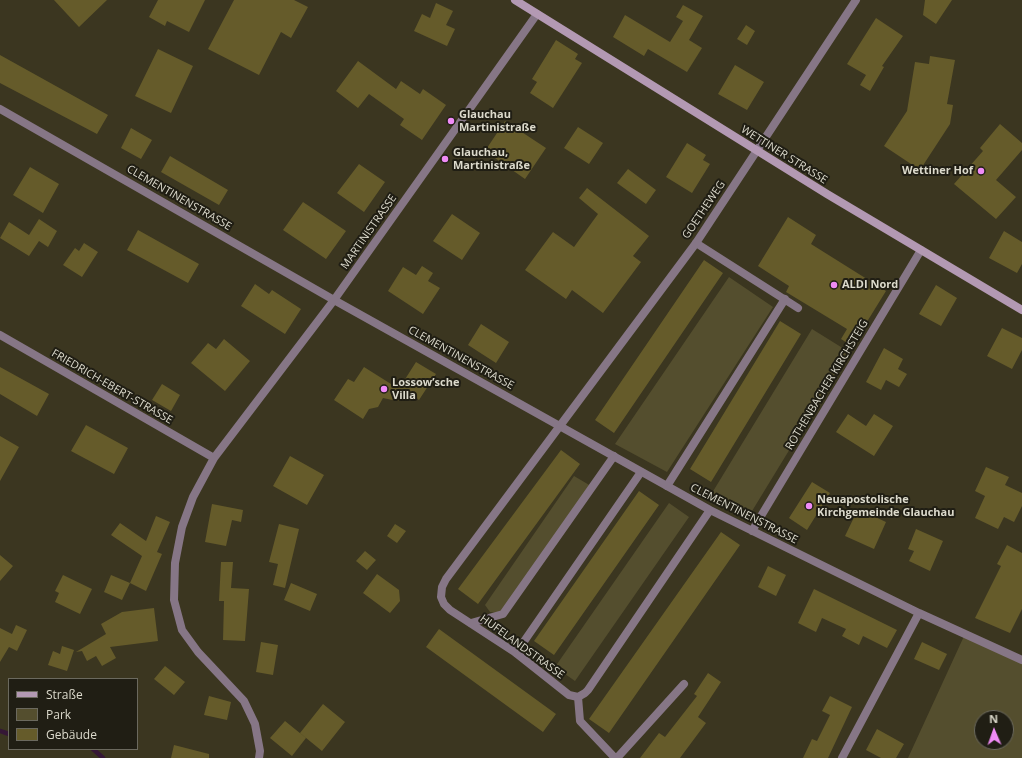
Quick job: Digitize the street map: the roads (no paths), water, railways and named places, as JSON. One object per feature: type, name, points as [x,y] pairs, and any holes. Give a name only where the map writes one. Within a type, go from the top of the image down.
[{"type":"street","name":"WETTINER STRASSE","points":[[515,0],[757,151],[1022,310]]},
{"type":"street","name":"GOETHEWEG","points":[[560,426],[696,243],[856,0]]},
{"type":"street","name":"MARTINISTRASSE","points":[[259,758],[260,750],[255,724],[244,701],[198,652],[182,630],[174,600],[175,563],[182,527],[193,497],[214,458],[334,300],[537,14]]},
{"type":"street","name":"CLEMENTINENSTRASSE","points":[[0,108],[334,300],[710,510],[919,613],[1022,660]]},
{"type":"street","points":[[696,243],[798,308]]},
{"type":"street","name":"ROTHENBACHER KIRCHSTEIG","points":[[752,531],[922,250]]},
{"type":"street","points":[[667,486],[785,299]]},
{"type":"street","name":"FRIEDRICH-EBERT-STRASSE","points":[[0,335],[214,458]]},
{"type":"street","name":"HUFELANDSTRASSE","points":[[560,426],[446,578],[442,587],[441,597],[444,604],[450,610],[516,653],[569,695],[578,697]]},
{"type":"street","points":[[471,623],[503,614],[614,456]]},
{"type":"street","points":[[516,653],[641,472]]},
{"type":"street","points":[[684,684],[616,758],[580,721],[578,697],[588,690],[710,510]]},
{"type":"street","points":[[842,758],[919,613]]},
{"type":"waterway","points":[[0,731],[8,734]]},
{"type":"waterway","points":[[94,750],[103,758]]},
{"type":"place","name":"Glauchau Martinistraße","points":[[451,121]]},
{"type":"place","name":"Glauchau, Martinistraße","points":[[445,159]]},
{"type":"place","name":"Wettiner Hof","points":[[981,171]]},
{"type":"place","name":"ALDI Nord","points":[[834,285]]},
{"type":"place","name":"Lossow’sche Villa","points":[[384,389]]},
{"type":"place","name":"Neuapostolische Kirchgemeinde Glauchau","points":[[809,506]]}]
